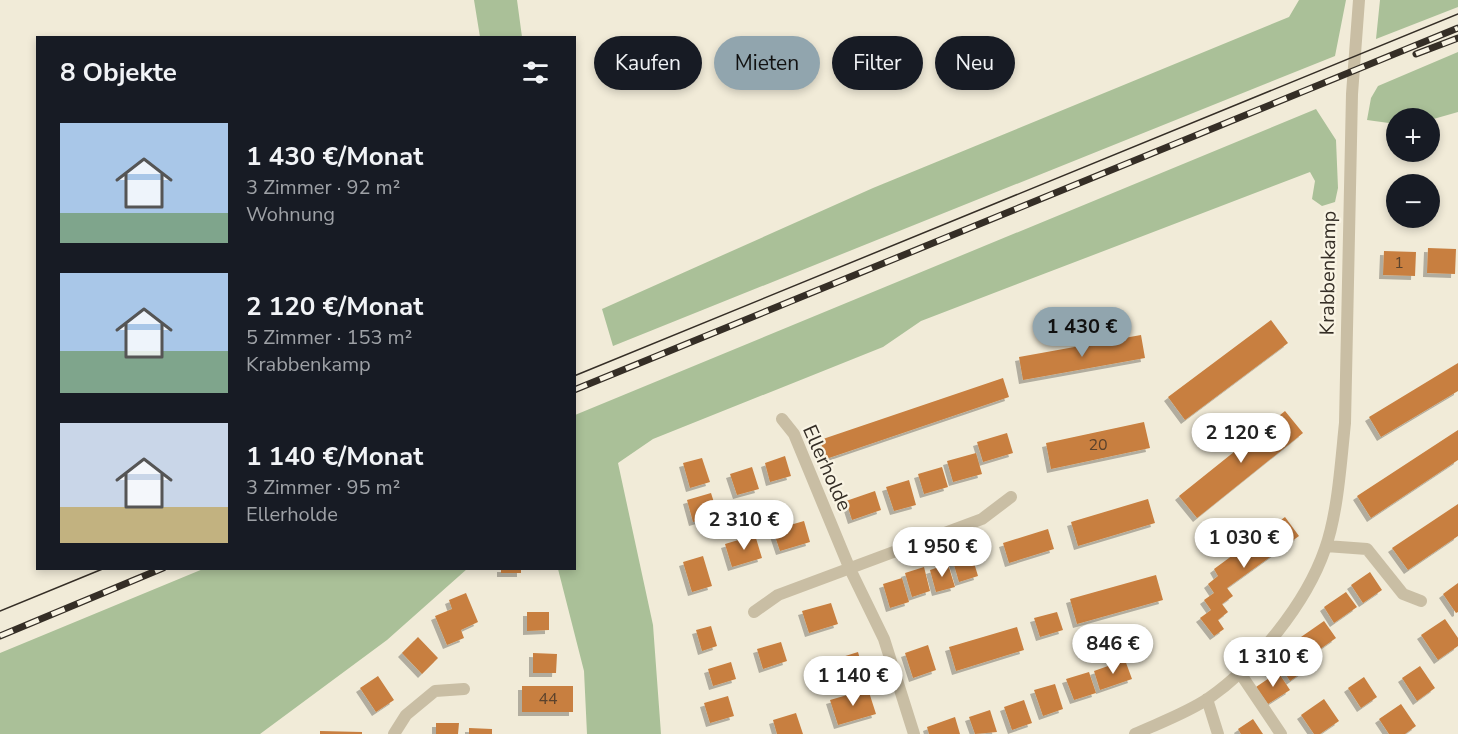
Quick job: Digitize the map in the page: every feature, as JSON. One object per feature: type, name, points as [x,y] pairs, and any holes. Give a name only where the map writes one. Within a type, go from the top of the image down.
[{"type":"street","name":"Krabbenkamp","points":[[1135,734],[1207,699],[1240,673],[1288,617],[1315,574],[1326,546],[1341,468],[1345,423],[1352,94],[1359,0]]},
{"type":"street","name":"Ellerholde","points":[[782,419],[794,434],[849,567],[884,639],[914,734]]},
{"type":"street","points":[[754,612],[778,595],[982,519],[1011,497]]},
{"type":"street","points":[[1326,546],[1367,549],[1403,594],[1421,601]]},
{"type":"street","points":[[1240,673],[1281,734]]},
{"type":"street","points":[[394,734],[406,715],[435,691],[464,689]]},
{"type":"street","points":[[1207,699],[1218,734]]},
{"type":"green space","points":[[474,0],[517,0],[522,36],[480,36]]},
{"type":"green space","points":[[1299,0],[1346,0],[1335,56],[613,346],[602,309],[873,188],[1289,17]]},
{"type":"green space","points":[[1380,0],[1458,0],[1458,7],[1376,39]]},
{"type":"green space","points":[[1458,52],[1458,112],[1440,117],[1440,108],[1386,108],[1386,123],[1367,120],[1371,98],[1378,86]]},
{"type":"green space","points":[[1316,109],[1336,140],[1338,188],[1335,202],[1322,206],[1312,199],[1315,181],[1310,172],[921,321],[883,347],[653,439],[618,463],[653,625],[661,734],[587,734],[584,671],[558,570],[576,570],[576,415]]},
{"type":"green space","points":[[201,570],[466,570],[387,640],[260,734],[0,734],[0,653]]},
{"type":"building","points":[[1428,248],[1456,249],[1455,274],[1427,273]]},
{"type":"building","points":[[1384,251],[1416,252],[1415,276],[1383,275]]},
{"type":"building","points":[[1271,320],[1288,343],[1185,420],[1168,397]]},
{"type":"building","points":[[1141,335],[1145,358],[1023,380],[1019,357]]},
{"type":"building","points":[[1458,363],[1458,391],[1381,437],[1369,417]]},
{"type":"building","points":[[1003,378],[1009,397],[826,459],[820,440]]},
{"type":"building","points":[[1285,411],[1303,433],[1197,518],[1179,496]]},
{"type":"building","points":[[1144,422],[1150,448],[1051,469],[1046,443]]},
{"type":"building","points":[[1458,430],[1458,460],[1371,518],[1357,496]]},
{"type":"building","points":[[1007,433],[1013,453],[983,462],[977,442]]},
{"type":"building","points":[[976,453],[982,474],[953,482],[947,461]]},
{"type":"building","points":[[785,456],[791,476],[770,482],[765,463]]},
{"type":"building","points":[[702,458],[710,482],[690,488],[683,463]]},
{"type":"building","points":[[752,467],[759,489],[737,495],[730,474]]},
{"type":"building","points":[[942,467],[948,487],[924,494],[918,474]]},
{"type":"building","points":[[909,480],[916,505],[894,511],[886,487]]},
{"type":"building","points":[[875,491],[881,510],[852,520],[846,501]]},
{"type":"building","points":[[711,493],[718,515],[693,522],[687,500]]},
{"type":"building","points":[[1148,499],[1155,523],[1078,546],[1071,522]]},
{"type":"building","points":[[1458,504],[1458,536],[1408,570],[1392,548]]},
{"type":"building","points":[[1285,517],[1299,536],[1227,588],[1233,596],[1222,604],[1228,612],[1218,620],[1224,629],[1214,636],[1200,618],[1211,610],[1204,600],[1214,593],[1208,584],[1218,576],[1214,569]]},
{"type":"building","points":[[804,521],[810,542],[780,551],[773,530]]},
{"type":"building","points":[[1048,529],[1054,549],[1009,563],[1003,543]]},
{"type":"building","points":[[755,535],[762,558],[732,567],[725,544]]},
{"type":"building","points":[[971,553],[978,576],[959,582],[952,558]]},
{"type":"building","points":[[703,556],[712,586],[692,592],[683,562]]},
{"type":"building","points":[[948,564],[955,587],[936,592],[930,570]]},
{"type":"building","points":[[924,567],[930,591],[912,597],[905,573]]},
{"type":"building","points":[[501,570],[521,570],[521,573],[501,573]]},
{"type":"building","points":[[1370,572],[1382,590],[1363,603],[1351,585]]},
{"type":"building","points":[[1156,575],[1163,600],[1077,624],[1070,599]]},
{"type":"building","points":[[902,578],[909,602],[890,608],[883,584]]},
{"type":"building","points":[[1458,583],[1458,612],[1456,613],[1443,594]]},
{"type":"building","points":[[1346,592],[1357,607],[1334,623],[1324,607]]},
{"type":"building","points":[[466,593],[478,622],[461,630],[464,638],[447,645],[435,616],[452,609],[449,600]]},
{"type":"building","points":[[831,603],[838,624],[809,633],[802,611]]},
{"type":"building","points":[[527,612],[549,612],[549,630],[527,631]]},
{"type":"building","points":[[1057,612],[1063,630],[1040,637],[1034,618]]},
{"type":"building","points":[[1445,619],[1458,638],[1458,646],[1438,660],[1421,635]]},
{"type":"building","points":[[1324,621],[1336,638],[1313,654],[1301,637]]},
{"type":"building","points":[[711,626],[717,646],[702,651],[696,630]]},
{"type":"building","points":[[1017,627],[1024,650],[956,671],[949,647]]},
{"type":"building","points":[[418,637],[438,658],[422,674],[402,653]]},
{"type":"building","points":[[781,642],[787,661],[763,669],[757,649]]},
{"type":"building","points":[[928,645],[936,670],[913,678],[905,653]]},
{"type":"building","points":[[1303,648],[1314,664],[1290,681],[1279,664]]},
{"type":"building","points":[[858,652],[864,673],[845,679],[839,658]]},
{"type":"building","points":[[533,653],[557,654],[556,673],[533,673]]},
{"type":"building","points":[[1125,660],[1132,679],[1100,690],[1094,671]]},
{"type":"building","points":[[731,662],[736,679],[713,686],[708,669]]},
{"type":"building","points":[[1420,666],[1435,688],[1417,701],[1402,678]]},
{"type":"building","points":[[1089,672],[1096,693],[1074,700],[1066,679]]},
{"type":"building","points":[[1278,672],[1290,690],[1268,704],[1256,687]]},
{"type":"building","points":[[378,676],[394,700],[376,712],[360,688]]},
{"type":"building","points":[[1364,677],[1377,697],[1361,708],[1348,688]]},
{"type":"building","points":[[1055,684],[1063,709],[1043,716],[1034,690]]},
{"type":"building","points":[[522,686],[573,686],[573,712],[522,712]]},
{"type":"building","points":[[868,689],[876,714],[838,725],[830,700]]},
{"type":"building","points":[[728,696],[734,716],[710,723],[704,703]]},
{"type":"building","points":[[1324,699],[1339,721],[1320,734],[1314,734],[1301,715]]},
{"type":"building","points":[[1024,700],[1032,723],[1012,730],[1004,707]]},
{"type":"building","points":[[1401,704],[1416,726],[1405,734],[1389,734],[1379,719]]},
{"type":"building","points":[[990,710],[997,732],[975,734],[969,717]]},
{"type":"building","points":[[796,713],[803,734],[777,734],[773,720]]},
{"type":"building","points":[[955,717],[960,734],[929,734],[927,727]]},
{"type":"building","points":[[1253,719],[1263,734],[1241,734],[1238,729]]},
{"type":"building","points":[[436,723],[459,723],[458,734],[436,734]]},
{"type":"building","points":[[469,728],[492,729],[492,734],[469,734]]},
{"type":"building","points":[[320,731],[362,732],[362,734],[320,734]]},
{"type":"tram line","points":[[576,375],[1458,14]]},
{"type":"tram line","points":[[0,611],[100,570]]},
{"type":"railway","points":[[576,389],[1458,28]]},
{"type":"railway","points":[[1416,54],[1458,38]]},
{"type":"railway","points":[[0,636],[158,570]]}]
